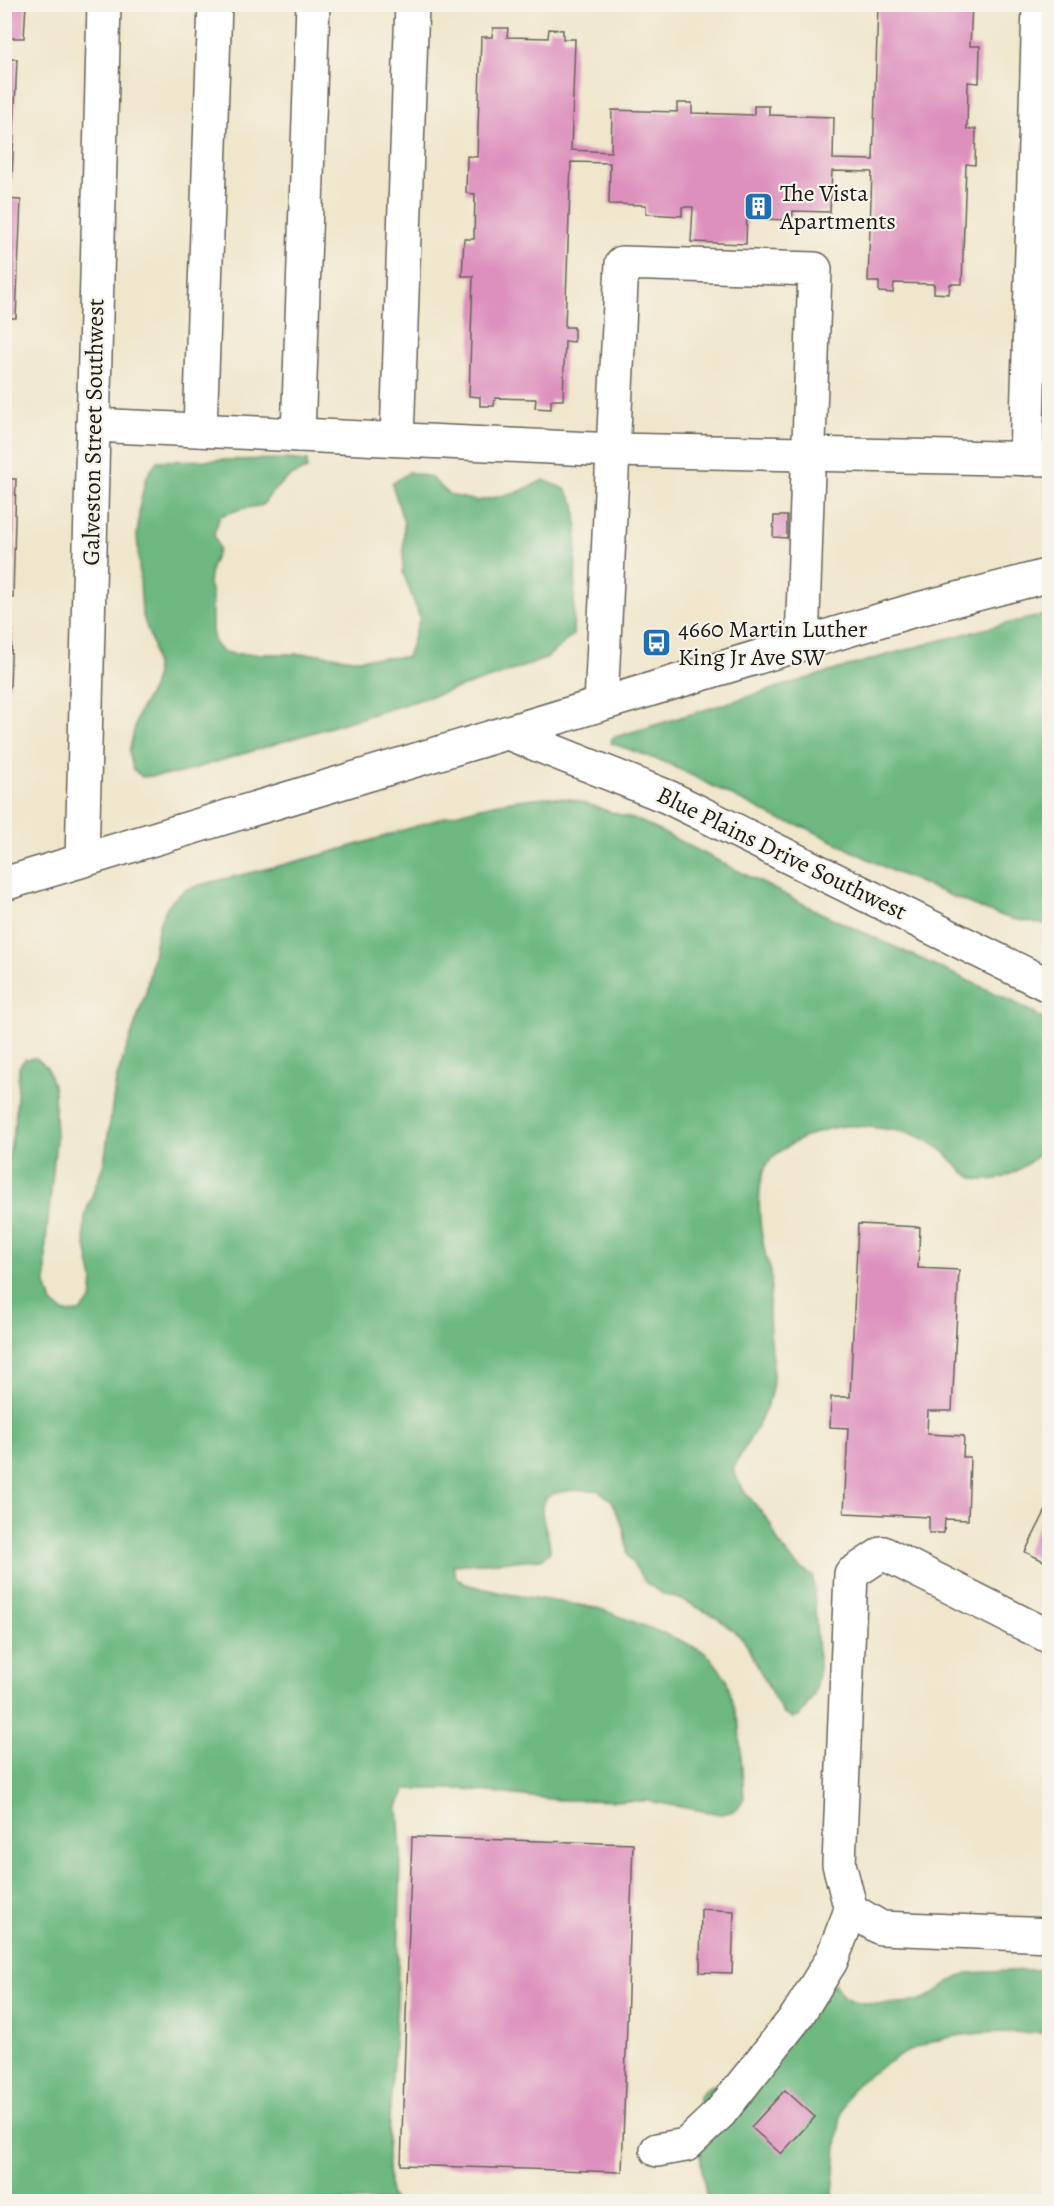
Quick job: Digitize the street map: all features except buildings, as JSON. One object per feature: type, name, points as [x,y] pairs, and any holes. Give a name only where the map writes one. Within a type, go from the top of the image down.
[{"type":"street","name":"Galveston Street Southwest","points":[[82,860],[104,4]]},
{"type":"street","points":[[200,430],[215,4]]},
{"type":"street","points":[[298,435],[313,4]]},
{"type":"street","points":[[397,440],[412,4]]},
{"type":"street","points":[[93,424],[613,450],[1038,459],[1039,4]]},
{"type":"street","points":[[602,704],[622,264],[815,269],[802,644]]},
{"type":"street","points":[[4,884],[951,599],[1050,575]]},
{"type":"street","name":"Blue Plains Drive Southwest","points":[[508,733],[668,797],[1050,986]]},
{"type":"street","points":[[657,2150],[686,2145],[720,2114],[797,2016],[831,1961],[851,1910],[839,1864],[851,1574],[883,1553],[1050,1638]]},
{"type":"street","points":[[851,1910],[881,1928],[1050,1935]]},
{"type":"green space","points":[[286,459],[307,461],[307,469],[282,483],[263,505],[220,516],[214,534],[219,549],[211,568],[209,584],[212,593],[212,631],[215,644],[221,651],[234,654],[319,654],[353,659],[407,657],[420,618],[403,572],[404,523],[392,484],[409,472],[430,477],[450,495],[477,501],[516,493],[544,480],[565,489],[575,504],[577,527],[573,635],[545,659],[497,676],[177,774],[142,777],[133,769],[129,752],[138,714],[152,688],[156,674],[153,646],[142,613],[137,535],[140,504],[146,478],[157,461]]},
{"type":"green space","points":[[1049,614],[1049,925],[1012,919],[987,911],[892,871],[807,828],[780,820],[669,764],[611,743],[612,738],[829,672],[939,641]]},
{"type":"green space","points":[[549,797],[571,799],[642,822],[821,913],[1010,1000],[1049,1022],[1049,1144],[1036,1157],[1011,1174],[993,1180],[983,1180],[966,1174],[944,1152],[920,1137],[896,1130],[845,1126],[826,1129],[798,1140],[774,1156],[767,1164],[760,1187],[759,1201],[763,1241],[771,1278],[769,1309],[772,1389],[764,1413],[733,1469],[741,1487],[770,1523],[778,1542],[796,1565],[813,1576],[819,1668],[814,1695],[799,1717],[792,1718],[783,1714],[743,1639],[716,1617],[685,1601],[663,1594],[646,1583],[628,1556],[624,1530],[612,1501],[598,1490],[563,1491],[548,1497],[543,1503],[542,1515],[550,1552],[541,1559],[453,1565],[456,1577],[465,1584],[502,1593],[598,1608],[675,1638],[701,1650],[711,1658],[726,1678],[739,1726],[744,1798],[735,1810],[720,1814],[649,1801],[559,1800],[464,1789],[406,1789],[398,1806],[401,1857],[397,2002],[387,2152],[390,2196],[395,2201],[5,2201],[4,1181],[15,1123],[19,1067],[25,1059],[36,1058],[47,1067],[54,1089],[56,1140],[46,1241],[46,1284],[52,1303],[65,1313],[79,1312],[91,1301],[93,1280],[84,1236],[85,1215],[104,1163],[116,1080],[146,992],[159,924],[167,907],[175,898],[185,890],[200,885],[324,854],[444,817],[522,799]]},
{"type":"green space","points":[[1049,1969],[1049,2033],[981,2033],[940,2040],[919,2046],[899,2056],[853,2088],[843,2106],[832,2201],[707,2201],[701,2164],[699,2096],[708,2087],[723,2082],[754,2060],[834,1983],[842,1995],[853,2001],[875,2004],[899,2003],[928,1997],[956,1978],[968,1973]]},
{"type":"place","name":"The Vista Apartments","points":[[759,207]]},
{"type":"place","name":"4660 Martin Luther King Jr Ave SW","points":[[657,643]]}]
